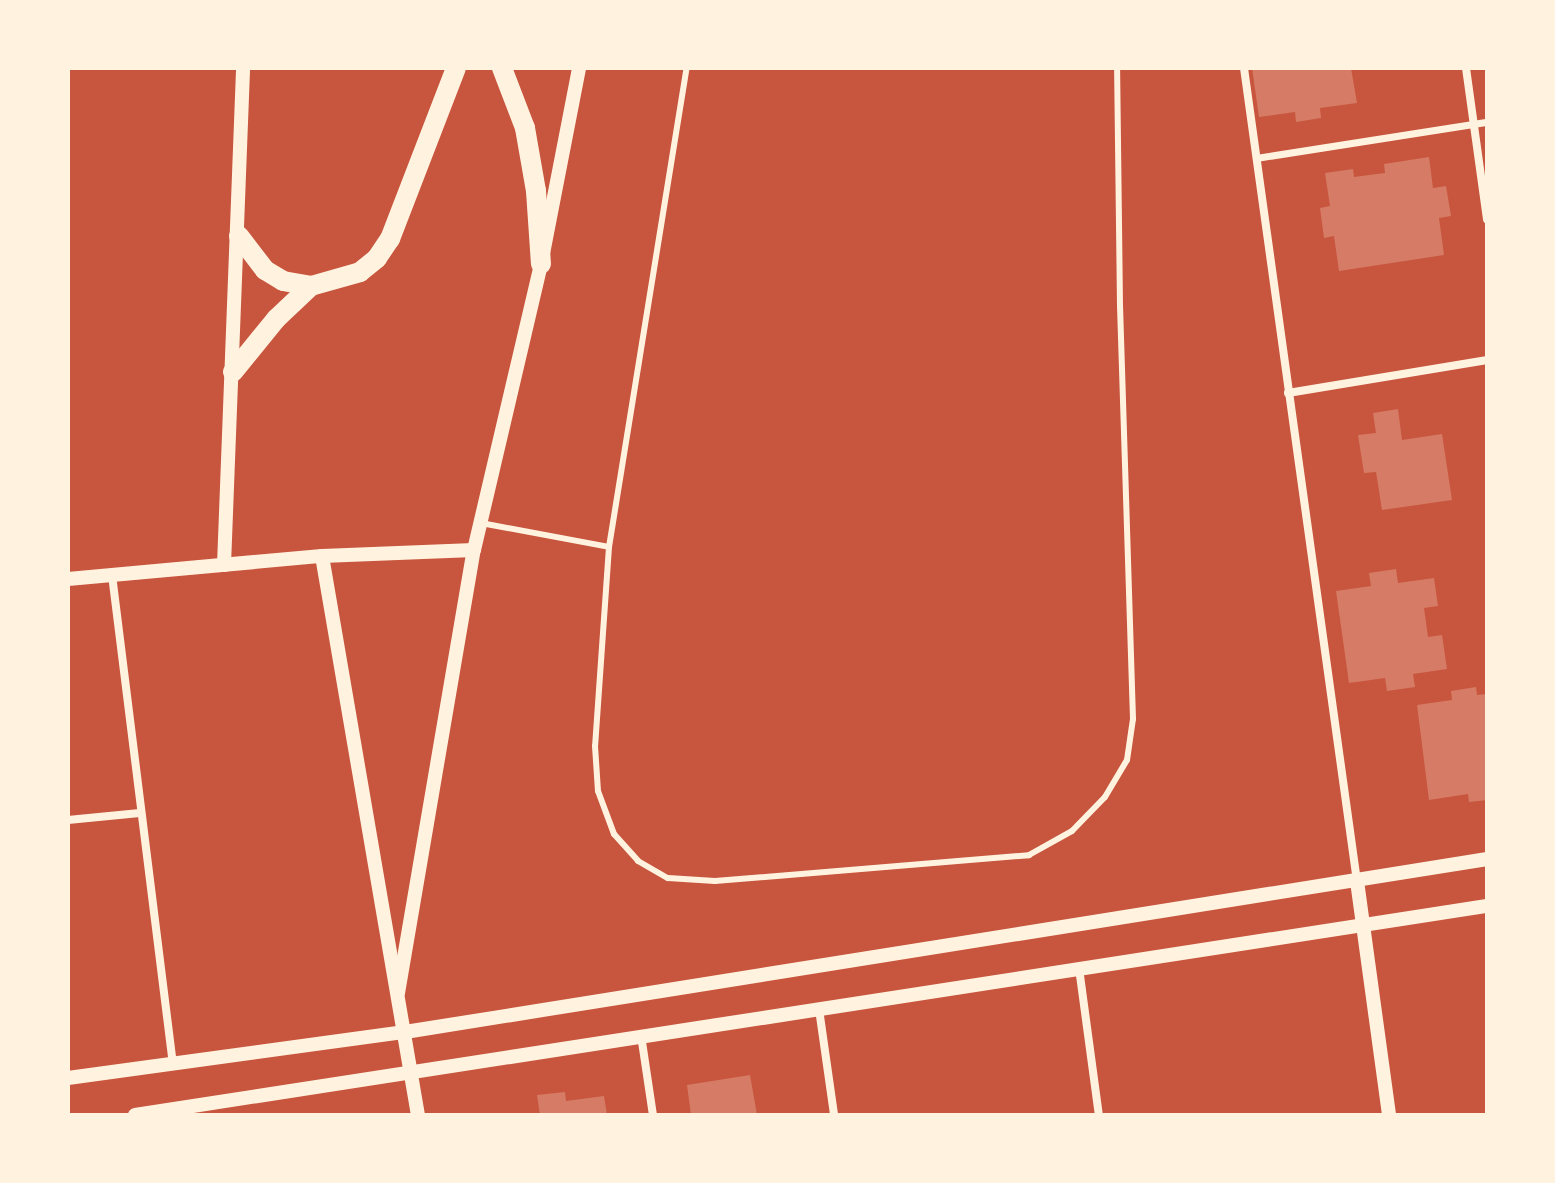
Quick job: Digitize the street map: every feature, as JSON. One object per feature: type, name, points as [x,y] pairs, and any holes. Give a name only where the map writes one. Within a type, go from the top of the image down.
[{"type":"main road","points":[[239,236],[265,270],[283,281],[311,286],[334,283],[360,272],[377,258],[390,239],[456,68]]},
{"type":"main road","points":[[502,68],[525,128],[536,191],[541,264]]},
{"type":"main road","points":[[233,372],[276,319],[311,286]]},
{"type":"street","points":[[224,565],[239,236],[243,68]]},
{"type":"street","points":[[398,993],[474,550],[541,264],[579,68]]},
{"type":"street","points":[[1244,68],[1389,1115]]},
{"type":"street","points":[[1466,68],[1487,220]]},
{"type":"street","points":[[1256,158],[1487,122]]},
{"type":"street","points":[[1288,393],[1487,360]]},
{"type":"street","points":[[68,579],[322,556],[474,550]]},
{"type":"street","points":[[322,556],[418,1115]]},
{"type":"street","points":[[112,575],[173,1064]]},
{"type":"street","points":[[68,820],[140,813]]},
{"type":"street","points":[[68,1078],[405,1032],[1487,859]]},
{"type":"street","points":[[135,1115],[187,1111],[411,1070],[1487,906]]},
{"type":"street","points":[[1079,968],[1099,1115]]},
{"type":"street","points":[[818,1008],[834,1115]]},
{"type":"street","points":[[641,1035],[653,1115]]},
{"type":"lane","points":[[687,68],[609,547],[595,746],[598,791],[614,834],[638,861],[668,878],[715,881],[1029,855],[1072,831],[1105,797],[1127,760],[1133,719],[1120,306],[1117,68]]},
{"type":"lane","points":[[480,523],[609,547]]},
{"type":"building","points":[[1252,68],[1351,68],[1357,103],[1320,108],[1321,118],[1296,122],[1295,112],[1259,117]]},
{"type":"building","points":[[1429,157],[1433,188],[1446,186],[1451,216],[1439,218],[1444,255],[1339,271],[1334,236],[1324,238],[1320,208],[1330,206],[1325,173],[1353,169],[1354,177],[1385,173],[1384,164]]},
{"type":"building","points":[[1398,409],[1402,440],[1442,434],[1452,500],[1382,510],[1376,472],[1364,473],[1358,435],[1376,433],[1373,413]]},
{"type":"building","points":[[1396,569],[1398,583],[1434,578],[1438,606],[1424,608],[1428,637],[1442,635],[1447,669],[1413,674],[1415,687],[1387,691],[1385,678],[1349,683],[1336,591],[1371,586],[1369,573]]},
{"type":"building","points":[[1476,687],[1477,695],[1487,694],[1487,800],[1469,802],[1468,794],[1429,800],[1417,705],[1452,700],[1451,691]]},
{"type":"building","points":[[750,1075],[757,1115],[691,1115],[687,1085]]},
{"type":"building","points":[[565,1092],[566,1101],[604,1096],[607,1115],[540,1115],[537,1095]]}]
